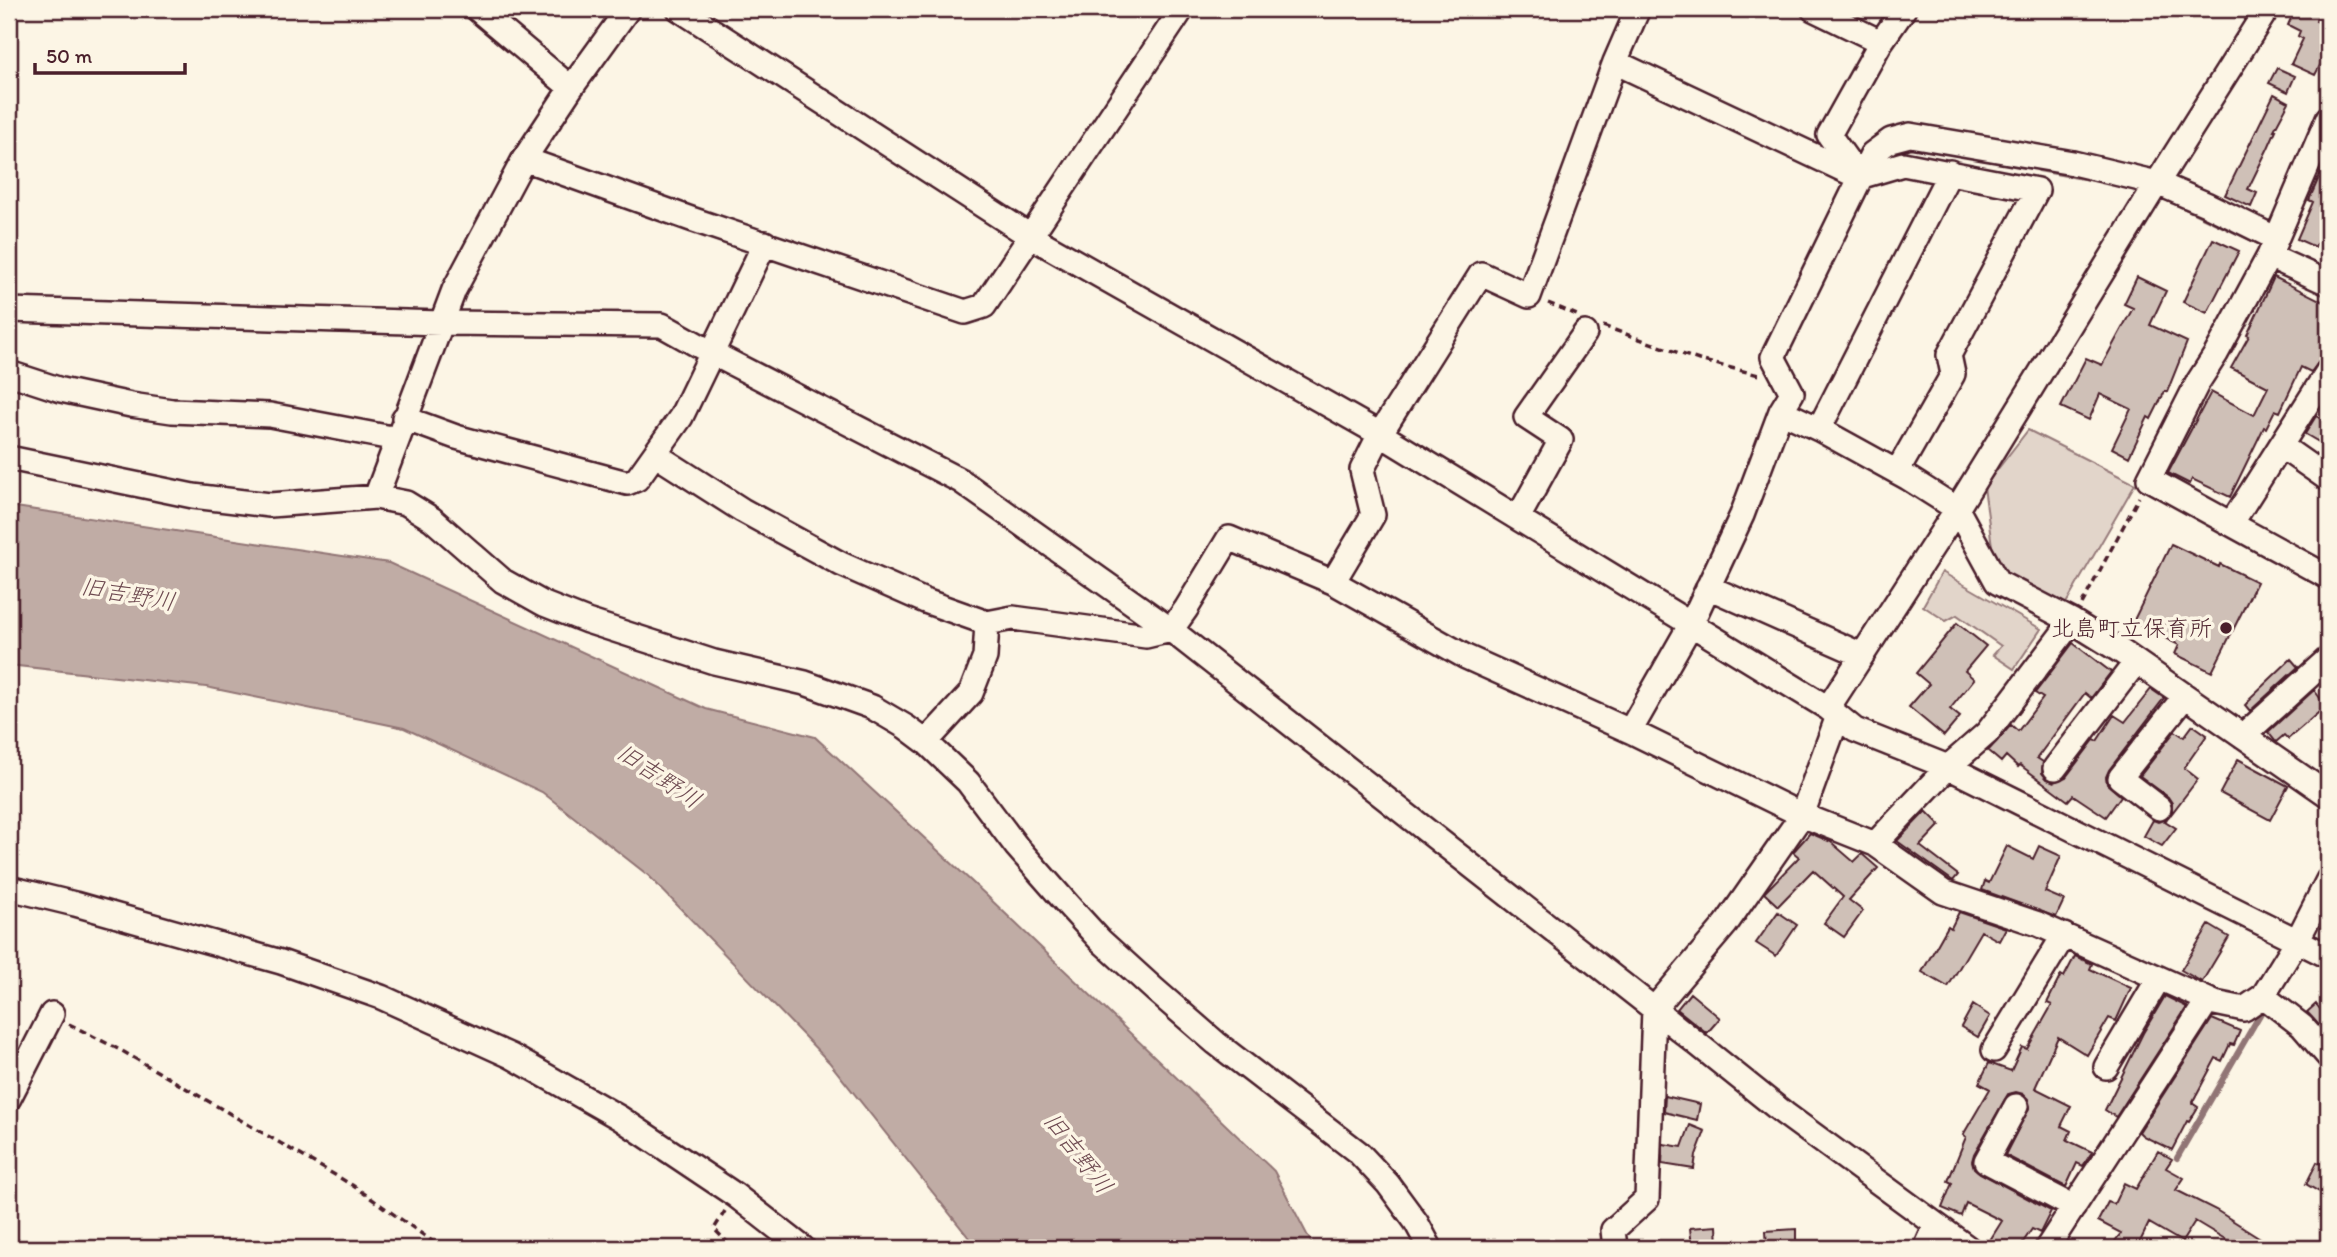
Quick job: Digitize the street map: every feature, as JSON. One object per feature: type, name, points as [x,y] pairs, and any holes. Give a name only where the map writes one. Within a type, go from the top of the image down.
[{"type":"street","points":[[477,9],[571,88]]},
{"type":"street","points":[[376,497],[454,290],[524,159],[628,9]]},
{"type":"street","points":[[679,9],[1030,236],[1380,434],[1833,712],[1855,730],[1948,767],[2328,956]]},
{"type":"street","points":[[524,159],[965,312],[984,306],[1182,9]]},
{"type":"street","points":[[1333,582],[1373,516],[1362,470],[1380,434],[1481,274],[1529,296],[1615,62],[1638,9]]},
{"type":"street","points":[[1813,9],[1881,42]]},
{"type":"street","points":[[1859,177],[1829,135],[1881,42],[1904,9]]},
{"type":"street","points":[[1615,1248],[1613,1230],[1647,1199],[1654,1009],[1726,924],[1802,815],[1833,712],[1862,655],[1957,509],[2267,9]]},
{"type":"street","points":[[1615,62],[1859,177],[1903,164],[2037,190],[1949,355],[1953,374],[1897,472]]},
{"type":"street","points":[[2328,121],[2272,247],[2216,354],[2198,382],[2149,479],[2328,578]]},
{"type":"street","points":[[1630,731],[1691,624],[1742,515],[1781,411],[1792,393],[1773,357],[1859,177],[1872,154],[1891,140],[1910,135],[2073,163],[2157,183],[2206,204],[2327,279]]},
{"type":"street","points":[[1819,429],[1950,172]]},
{"type":"street","points":[[9,373],[61,390],[172,411],[270,415],[401,428],[456,437],[627,483],[637,480],[681,417],[765,243]]},
{"type":"street","points":[[9,310],[441,323],[662,325],[961,481],[1171,630],[1786,1114],[1968,1248]]},
{"type":"street","points":[[1518,518],[1561,440],[1526,417],[1589,325]]},
{"type":"street","points":[[2231,524],[2328,371]]},
{"type":"street","points":[[1781,411],[1897,472],[1957,509],[1997,582],[2072,621],[2136,662],[2328,795]]},
{"type":"street","points":[[2281,446],[2328,479]]},
{"type":"street","points":[[656,454],[742,510],[841,564],[925,601],[987,623],[1013,618],[1146,635],[1171,630],[1229,538],[1333,582],[1466,657],[1630,731],[1802,815],[1875,844],[1943,892],[2038,924],[2208,1000],[2244,1009],[2263,996],[2297,941],[2328,880]]},
{"type":"street","points":[[9,458],[193,496],[270,505],[376,497],[406,503],[432,519],[503,581],[544,604],[587,621],[714,662],[805,683],[872,707],[926,742],[968,782],[1017,846],[1100,940],[1216,1043],[1359,1153],[1388,1184],[1416,1222],[1430,1248]]},
{"type":"street","points":[[1708,587],[1862,655]]},
{"type":"street","points":[[1875,844],[1948,767],[1987,733],[2072,621]]},
{"type":"street","points":[[926,742],[971,693],[985,657],[987,623]]},
{"type":"street","points":[[2243,736],[2328,659]]},
{"type":"street","points":[[2055,768],[2136,662]]},
{"type":"street","points":[[2159,808],[2120,778],[2185,696]]},
{"type":"street","points":[[9,888],[281,962],[381,997],[511,1056],[620,1118],[735,1195],[803,1248]]},
{"type":"street","points":[[1994,1051],[2064,935]]},
{"type":"street","points":[[2106,1067],[2159,978]]},
{"type":"street","points":[[2263,996],[2302,1026],[2328,1056]]},
{"type":"street","points":[[2047,1248],[2208,1000]]},
{"type":"street","points":[[9,1098],[52,1014]]},
{"type":"street","points":[[2016,1105],[1986,1161],[2074,1207]]},
{"type":"street","points":[[1926,1248],[1936,1225]]},
{"type":"path","points":[[1529,296],[1589,325],[1699,360],[1785,381]]},
{"type":"path","points":[[2072,621],[2149,479]]},
{"type":"path","points":[[52,1014],[124,1052],[352,1185],[442,1248]]},
{"type":"path","points":[[733,1248],[714,1229],[735,1195]]},
{"type":"shaded area","points":[[2028,430],[2135,484],[2064,607],[2007,577],[1994,561],[1984,487]]},
{"type":"shaded area","points":[[1942,572],[2041,629],[2014,669],[1993,655],[2001,646],[1957,615],[1946,621],[1923,606]]},
{"type":"water","name":"旧吉野川","points":[[9,506],[389,563],[706,709],[815,737],[985,894],[1274,1171],[1314,1248],[977,1248],[829,1062],[649,876],[542,792],[404,728],[206,687],[9,665]]},
{"type":"building","points":[[2295,9],[2322,9],[2316,21],[2328,26],[2328,38],[2321,54],[2325,56],[2315,75],[2291,64],[2303,39],[2298,36],[2300,31],[2288,25]]},
{"type":"building","points":[[2277,68],[2295,76],[2288,92],[2269,83]]},
{"type":"building","points":[[2274,94],[2289,102],[2248,189],[2257,193],[2251,207],[2225,195]]},
{"type":"building","points":[[2328,157],[2328,245],[2318,241],[2315,247],[2297,239],[2313,202],[2309,200]]},
{"type":"building","points":[[2213,239],[2239,251],[2207,313],[2183,302]]},
{"type":"building","points":[[2137,277],[2166,291],[2150,325],[2187,342],[2167,392],[2165,391],[2151,419],[2148,417],[2129,457],[2112,448],[2131,409],[2100,394],[2089,420],[2061,407],[2086,358],[2102,365],[2133,308],[2124,304]]},
{"type":"building","points":[[2274,277],[2328,304],[2328,357],[2321,359],[2311,372],[2301,367],[2280,412],[2275,410],[2266,428],[2264,427],[2230,497],[2192,479],[2190,484],[2168,473],[2211,392],[2254,415],[2268,387],[2231,368],[2249,336],[2247,335]]},
{"type":"building","points":[[2316,416],[2328,422],[2319,442],[2305,434]]},
{"type":"building","points":[[2171,544],[2257,582],[2212,672],[2175,654],[2179,645],[2133,622]]},
{"type":"building","points":[[1957,623],[1986,646],[1965,671],[1974,679],[1950,709],[1960,717],[1944,736],[1909,707],[1929,684],[1916,673]]},
{"type":"building","points":[[2073,643],[2111,672],[2091,698],[2085,693],[2037,758],[2043,762],[2042,773],[2047,779],[2054,782],[2066,777],[2094,740],[2097,741],[2114,715],[2125,722],[2151,689],[2164,698],[2109,770],[2107,784],[2121,796],[2106,817],[2073,795],[2068,801],[2006,756],[2001,762],[1988,751],[2011,725],[2018,731],[2043,698],[2035,693]]},
{"type":"building","points":[[2291,659],[2298,667],[2250,711],[2245,705],[2250,698]]},
{"type":"building","points":[[2314,690],[2326,706],[2288,739],[2284,735],[2276,742],[2268,732]]},
{"type":"building","points":[[2193,725],[2207,735],[2184,768],[2198,779],[2172,813],[2172,803],[2168,797],[2140,776],[2175,731],[2184,737]]},
{"type":"building","points":[[2238,759],[2288,786],[2270,820],[2220,793]]},
{"type":"building","points":[[1926,811],[1940,825],[1920,846],[1958,875],[1953,881],[1897,841]]},
{"type":"building","points":[[2167,819],[2165,821],[2176,828],[2162,846],[2144,836],[2153,820],[2158,822]]},
{"type":"building","points":[[1810,833],[1831,842],[1854,862],[1862,854],[1878,868],[1849,900],[1863,911],[1844,937],[1824,923],[1843,897],[1813,870],[1778,906],[1764,893],[1799,857],[1793,852]]},
{"type":"building","points":[[2007,846],[2033,859],[2039,846],[2061,856],[2045,892],[2064,900],[2056,917],[1982,890],[1985,881],[1989,883]]},
{"type":"building","points":[[1778,912],[1797,925],[1776,956],[1756,943]]},
{"type":"building","points":[[1959,912],[2006,928],[1999,941],[1981,931],[1948,987],[1922,972]]},
{"type":"building","points":[[2209,925],[2229,937],[2202,982],[2181,970]]},
{"type":"building","points":[[2075,956],[2092,964],[2090,969],[2131,988],[2116,1021],[2109,1018],[2087,1055],[2058,1037],[2035,1088],[2071,1106],[2061,1126],[2071,1131],[2067,1140],[2092,1152],[2083,1166],[2077,1163],[2066,1187],[2005,1155],[2030,1106],[2023,1094],[2008,1094],[1974,1154],[1974,1168],[2051,1211],[2040,1233],[2032,1229],[2019,1248],[1985,1248],[2002,1221],[1966,1203],[1961,1216],[1942,1208],[1952,1183],[1948,1181],[1966,1137],[1963,1135],[1990,1089],[1979,1083],[1989,1063],[2011,1071],[2022,1047],[2027,1049],[2052,1005],[2047,1003],[2061,975],[2064,977]]},
{"type":"building","points":[[1690,993],[1720,1018],[1707,1033],[1677,1009]]},
{"type":"building","points":[[2165,996],[2187,1007],[2116,1117],[2105,1110],[2143,1033]]},
{"type":"building","points":[[2316,1004],[2328,1019],[2328,1035],[2307,1012]]},
{"type":"building","points":[[1973,1005],[1990,1016],[1978,1037],[1961,1027]]},
{"type":"building","points":[[2212,1019],[2240,1031],[2222,1061],[2216,1058],[2192,1103],[2198,1107],[2189,1122],[2187,1121],[2172,1150],[2139,1132]]},
{"type":"building","points":[[1665,1096],[1700,1104],[1697,1120],[1664,1112]]},
{"type":"building","points":[[1690,1125],[1705,1131],[1694,1169],[1662,1164],[1663,1144],[1682,1147]]},
{"type":"building","points":[[2158,1151],[2172,1159],[2166,1168],[2184,1178],[2176,1190],[2216,1210],[2276,1248],[2240,1248],[2195,1221],[2182,1242],[2149,1223],[2137,1248],[2110,1248],[2121,1233],[2098,1221],[2108,1202],[2114,1204],[2124,1183],[2136,1189]]},
{"type":"building","points":[[2317,1162],[2328,1167],[2328,1197],[2306,1184]]},
{"type":"building","points":[[1717,1226],[1718,1245],[1692,1247],[1690,1228]]},
{"type":"building","points":[[1796,1229],[1796,1248],[1767,1248],[1766,1231]]},
{"type":"waterway","points":[[2039,169],[2083,177]]},
{"type":"waterway","points":[[2181,205],[2269,247]]},
{"type":"waterway","points":[[2177,1158],[2265,1006]]},
{"type":"place","name":"北島町立保育所","points":[[2226,628]]}]
